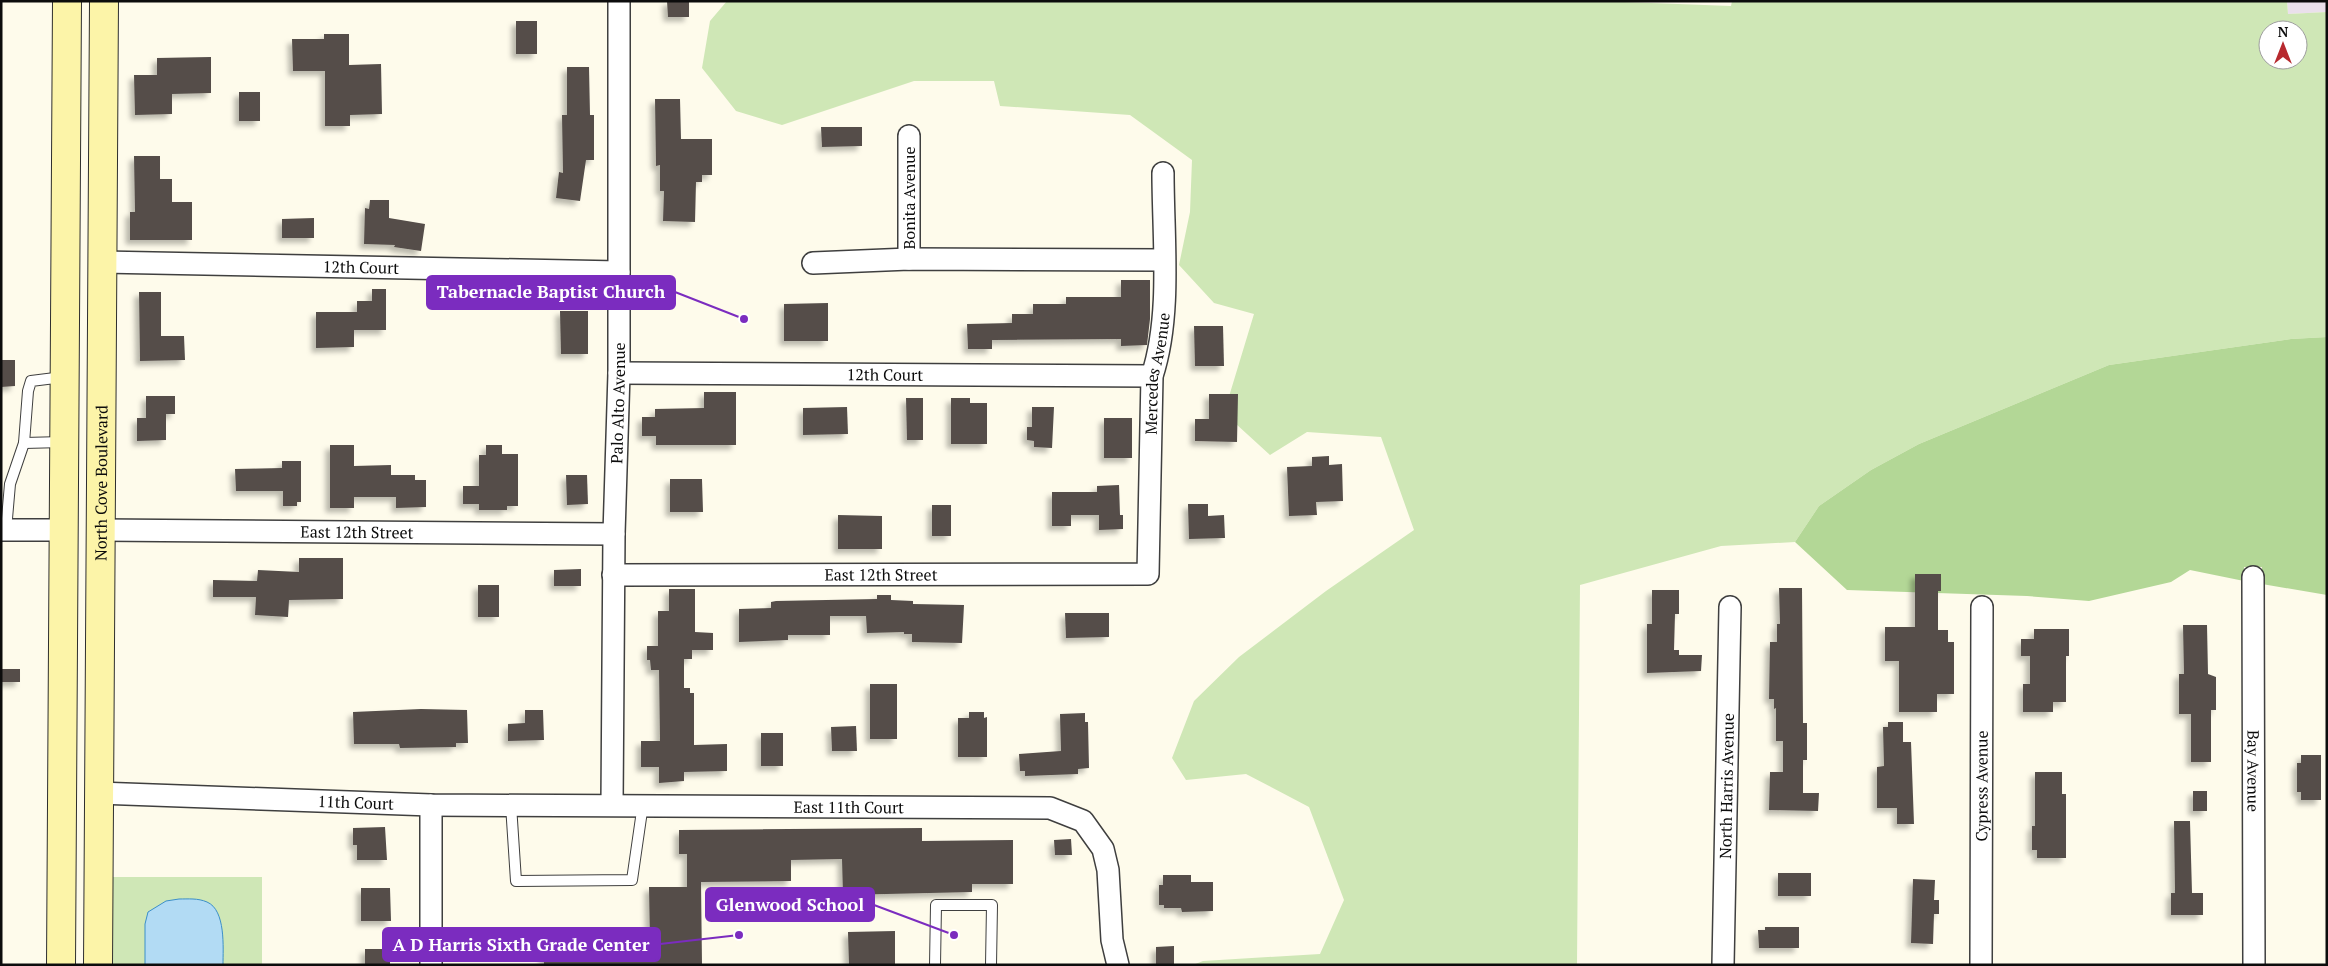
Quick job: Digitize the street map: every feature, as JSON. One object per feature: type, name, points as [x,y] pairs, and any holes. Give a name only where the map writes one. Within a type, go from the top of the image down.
[{"type":"main road","points":[[61,965],[67,1]]},
{"type":"main road","name":"North Cove Boulevard","points":[[98,965],[104,1]]},
{"type":"street","name":"Palo Alto Avenue","points":[[612,804],[614,534],[619,373],[619,1]]},
{"type":"street","name":"Bonita Avenue","points":[[909,136],[909,259]]},
{"type":"street","name":"Mercedes Avenue","points":[[1148,574],[1152,376],[1160,351],[1165,298],[1163,173]]},
{"type":"street","points":[[813,263],[909,259],[1164,260]]},
{"type":"street","name":"12th Court","points":[[102,262],[619,272]]},
{"type":"street","name":"12th Court","points":[[619,373],[1152,376]]},
{"type":"street","points":[[4,530],[64,530]]},
{"type":"street","name":"East 12th Street","points":[[100,530],[614,534]]},
{"type":"street","name":"East 12th Street","points":[[614,575],[1148,574]]},
{"type":"street","name":"Bay Avenue","points":[[2253,577],[2254,965]]},
{"type":"street","name":"North Harris Avenue","points":[[1723,965],[1730,607]]},
{"type":"street","name":"Cypress Avenue","points":[[1981,965],[1982,607]]},
{"type":"street","name":"11th Court","points":[[98,793],[431,805],[612,804]]},
{"type":"street","name":"East 11th Court","points":[[612,804],[1050,808],[1083,821],[1102,849],[1108,870],[1112,940],[1118,965]]},
{"type":"street","points":[[431,805],[431,965]]},
{"type":"lane","points":[[4,530],[10,484],[24,443],[28,391],[31,382],[64,376]]},
{"type":"lane","points":[[24,443],[64,442]]},
{"type":"lane","points":[[511,805],[516,881],[526,881],[632,880],[643,804]]},
{"type":"lane","points":[[935,965],[936,905],[992,905],[991,965]]},
{"type":"shaded area","points":[[2287,1],[2327,1],[2327,12],[2288,14]]},
{"type":"green space","points":[[727,1],[1598,1],[1731,6],[1732,1],[2287,1],[2288,14],[2327,12],[2327,337],[2291,339],[2109,365],[1919,444],[1871,470],[1819,506],[1795,542],[1721,546],[1580,585],[1577,965],[1193,965],[1203,961],[1320,954],[1344,900],[1309,807],[1246,774],[1186,780],[1172,758],[1194,701],[1239,657],[1326,591],[1414,530],[1381,437],[1307,432],[1270,455],[1224,413],[1254,314],[1214,303],[1179,265],[1190,212],[1192,160],[1130,115],[1000,106],[994,81],[914,81],[782,125],[736,111],[702,68],[710,21]]},
{"type":"green space","points":[[2327,337],[2327,595],[2262,584],[2262,567],[2244,567],[2244,581],[2190,570],[2171,582],[2089,601],[2027,596],[1847,590],[1795,542],[1819,506],[1871,470],[1919,444],[2109,365],[2291,339]]},
{"type":"green space","points":[[113,877],[262,877],[262,965],[112,965]]},
{"type":"water","points":[[179,899],[207,902],[218,913],[223,940],[223,965],[145,965],[145,924],[148,912],[166,901]]},
{"type":"building","points":[[667,1],[689,1],[689,17],[668,17]]},
{"type":"building","points":[[516,21],[537,21],[537,54],[516,54]]},
{"type":"building","points":[[324,34],[349,34],[349,65],[381,64],[382,114],[350,115],[350,126],[325,126],[325,71],[293,71],[292,39],[324,39]]},
{"type":"building","points":[[211,57],[211,93],[172,94],[172,114],[135,115],[134,75],[157,75],[157,58]]},
{"type":"building","points":[[567,67],[589,67],[590,115],[594,115],[594,160],[586,160],[580,201],[556,198],[559,172],[563,173],[562,115],[567,115]]},
{"type":"building","points":[[239,92],[260,92],[260,121],[239,121]]},
{"type":"building","points":[[655,99],[680,99],[681,139],[712,139],[712,175],[702,175],[702,182],[696,182],[695,222],[663,221],[664,191],[660,191],[660,165],[656,166]]},
{"type":"building","points":[[821,127],[862,127],[862,146],[822,147]]},
{"type":"building","points":[[134,156],[160,156],[160,179],[172,179],[172,202],[192,202],[192,240],[130,240],[130,212],[135,212]]},
{"type":"building","points":[[370,200],[389,200],[389,218],[425,224],[421,251],[394,247],[395,245],[364,244],[365,208],[369,209]]},
{"type":"building","points":[[314,218],[314,238],[282,238],[282,219]]},
{"type":"building","points":[[1121,280],[1150,280],[1150,319],[1147,345],[1121,346],[1121,339],[992,340],[992,349],[968,349],[967,324],[1012,323],[1012,314],[1033,314],[1033,304],[1066,304],[1066,297],[1121,297]]},
{"type":"building","points":[[372,289],[386,289],[386,330],[354,330],[354,347],[316,348],[316,312],[357,312],[357,301],[372,301]]},
{"type":"building","points":[[139,292],[161,292],[161,336],[184,336],[185,360],[140,361]]},
{"type":"building","points":[[828,303],[828,341],[784,341],[784,304]]},
{"type":"building","points":[[560,311],[588,311],[588,354],[561,354]]},
{"type":"building","points":[[1194,326],[1223,326],[1224,366],[1195,366]]},
{"type":"building","points":[[1,360],[15,360],[15,386],[1,387]]},
{"type":"building","points":[[704,392],[736,392],[736,445],[656,445],[656,436],[642,436],[642,417],[655,417],[655,409],[704,408]]},
{"type":"building","points":[[1209,394],[1238,394],[1237,442],[1195,441],[1195,419],[1209,419]]},
{"type":"building","points":[[146,396],[175,396],[175,414],[166,414],[166,440],[137,441],[137,418],[146,418]]},
{"type":"building","points":[[906,398],[923,398],[923,440],[907,440]]},
{"type":"building","points":[[951,398],[970,398],[970,403],[987,403],[987,444],[951,444]]},
{"type":"building","points":[[847,407],[848,434],[803,435],[803,408]]},
{"type":"building","points":[[1032,407],[1054,407],[1052,448],[1034,447],[1034,441],[1027,440],[1027,427],[1032,427]]},
{"type":"building","points":[[1104,418],[1132,418],[1132,458],[1104,458]]},
{"type":"building","points":[[330,445],[354,445],[354,466],[391,465],[391,475],[415,475],[415,480],[426,480],[426,507],[396,508],[396,497],[354,497],[354,508],[330,508]]},
{"type":"building","points":[[486,445],[502,445],[502,454],[518,454],[518,506],[507,506],[507,510],[479,510],[479,504],[463,504],[463,486],[479,486],[479,455],[486,455]]},
{"type":"building","points":[[1329,456],[1329,465],[1342,464],[1343,501],[1316,502],[1317,515],[1289,516],[1287,467],[1312,466],[1312,457]]},
{"type":"building","points":[[282,461],[301,461],[301,502],[297,502],[297,506],[283,506],[283,491],[236,491],[235,469],[282,468]]},
{"type":"building","points":[[566,475],[587,475],[588,504],[567,505]]},
{"type":"building","points":[[670,479],[702,479],[703,512],[670,512]]},
{"type":"building","points":[[1119,485],[1120,515],[1123,515],[1123,529],[1099,530],[1099,515],[1071,515],[1071,526],[1052,526],[1052,492],[1097,492],[1097,486]]},
{"type":"building","points":[[1188,504],[1208,504],[1208,516],[1224,515],[1225,538],[1189,539]]},
{"type":"building","points":[[932,505],[951,505],[951,536],[932,536]]},
{"type":"building","points":[[838,515],[882,516],[882,549],[838,549]]},
{"type":"building","points":[[299,558],[343,558],[343,599],[289,600],[288,617],[255,615],[256,597],[213,597],[213,580],[257,581],[258,570],[299,572]]},
{"type":"building","points":[[581,569],[581,586],[554,586],[554,570]]},
{"type":"building","points":[[1915,574],[1941,574],[1941,591],[1938,591],[1938,630],[1948,630],[1948,642],[1954,642],[1954,694],[1937,694],[1937,712],[1899,712],[1899,661],[1885,661],[1885,627],[1915,627]]},
{"type":"building","points":[[478,585],[499,585],[499,617],[478,617]]},
{"type":"building","points":[[1779,588],[1802,588],[1803,723],[1807,723],[1807,760],[1803,760],[1803,793],[1819,793],[1818,811],[1769,810],[1770,772],[1783,772],[1783,741],[1776,741],[1776,708],[1774,709],[1774,699],[1769,699],[1770,642],[1777,642],[1777,624],[1780,624]]},
{"type":"building","points":[[669,589],[695,589],[695,632],[713,633],[713,650],[692,650],[692,659],[684,659],[684,688],[690,688],[690,693],[694,693],[694,745],[727,744],[727,771],[684,772],[684,781],[659,783],[659,767],[641,767],[641,741],[660,741],[659,670],[651,670],[650,660],[647,660],[647,646],[658,646],[658,611],[669,611]]},
{"type":"building","points":[[1652,590],[1679,590],[1679,614],[1675,614],[1674,650],[1679,650],[1679,655],[1702,655],[1701,671],[1647,673],[1647,624],[1652,624]]},
{"type":"building","points":[[877,595],[891,595],[891,600],[913,601],[913,604],[964,605],[962,643],[912,642],[912,634],[904,634],[904,632],[867,633],[866,616],[830,616],[830,635],[788,635],[788,640],[739,642],[739,609],[771,608],[771,602],[776,601],[877,599]]},
{"type":"building","points":[[1065,613],[1109,613],[1109,637],[1066,638]]},
{"type":"building","points":[[2183,625],[2207,625],[2208,674],[2216,677],[2216,710],[2211,710],[2211,762],[2191,762],[2191,714],[2179,714],[2179,674],[2184,674]]},
{"type":"building","points":[[2034,629],[2069,629],[2069,656],[2066,656],[2066,702],[2053,702],[2053,712],[2023,712],[2023,684],[2030,684],[2030,656],[2021,656],[2021,639],[2034,639]]},
{"type":"building","points":[[1,669],[20,669],[20,682],[1,682]]},
{"type":"building","points":[[870,684],[897,684],[897,739],[870,739]]},
{"type":"building","points":[[421,709],[467,710],[468,743],[456,743],[456,747],[400,748],[399,744],[354,744],[353,712]]},
{"type":"building","points":[[525,710],[543,710],[544,740],[508,741],[508,724],[525,723]]},
{"type":"building","points":[[969,712],[984,712],[984,718],[987,717],[987,757],[958,757],[958,718],[969,718]]},
{"type":"building","points":[[1085,713],[1085,722],[1088,722],[1089,768],[1078,769],[1078,774],[1025,776],[1025,771],[1020,771],[1019,754],[1061,751],[1060,714]]},
{"type":"building","points":[[1888,722],[1903,722],[1903,742],[1911,742],[1914,824],[1897,824],[1897,808],[1877,808],[1877,767],[1884,766],[1883,727],[1888,727]]},
{"type":"building","points":[[856,726],[857,751],[832,751],[831,727]]},
{"type":"building","points":[[761,733],[783,733],[783,766],[761,766]]},
{"type":"building","points":[[2301,755],[2321,755],[2321,800],[2301,800],[2301,792],[2297,792],[2297,763],[2301,763]]},
{"type":"building","points":[[2035,772],[2062,772],[2062,794],[2066,794],[2066,858],[2037,858],[2037,850],[2032,850],[2032,826],[2035,826]]},
{"type":"building","points":[[2193,791],[2207,791],[2207,811],[2193,811]]},
{"type":"building","points":[[2174,821],[2190,821],[2192,893],[2203,893],[2203,915],[2171,915],[2171,893],[2175,893]]},
{"type":"building","points":[[385,827],[387,860],[357,860],[357,845],[353,845],[353,828]]},
{"type":"building","points":[[922,828],[922,841],[1013,840],[1013,884],[972,884],[972,892],[843,895],[842,859],[791,860],[791,881],[701,882],[702,965],[544,965],[543,942],[650,941],[649,887],[687,887],[687,854],[679,854],[679,830]]},
{"type":"building","points":[[1071,839],[1072,855],[1055,855],[1054,840]]},
{"type":"building","points":[[1778,873],[1811,873],[1811,896],[1778,896]]},
{"type":"building","points":[[1163,875],[1191,875],[1191,882],[1213,882],[1213,911],[1182,912],[1181,908],[1164,908],[1164,905],[1159,905],[1159,885],[1163,885]]},
{"type":"building","points":[[1913,879],[1935,880],[1934,900],[1939,900],[1939,914],[1934,914],[1933,944],[1911,943]]},
{"type":"building","points":[[361,888],[390,888],[391,921],[361,921]]},
{"type":"building","points":[[1765,927],[1799,927],[1799,948],[1759,948],[1758,930],[1765,930]]},
{"type":"building","points":[[895,931],[895,965],[849,965],[848,932]]},
{"type":"building","points":[[1174,946],[1174,965],[1156,965],[1156,947]]},
{"type":"building","points":[[365,949],[390,949],[390,965],[365,965]]},
{"type":"place","name":"Tabernacle Baptist Church","points":[[744,319]]},
{"type":"place","name":"A D Harris Sixth Grade Center","points":[[739,935]]},
{"type":"place","name":"Glenwood School","points":[[954,935]]}]
